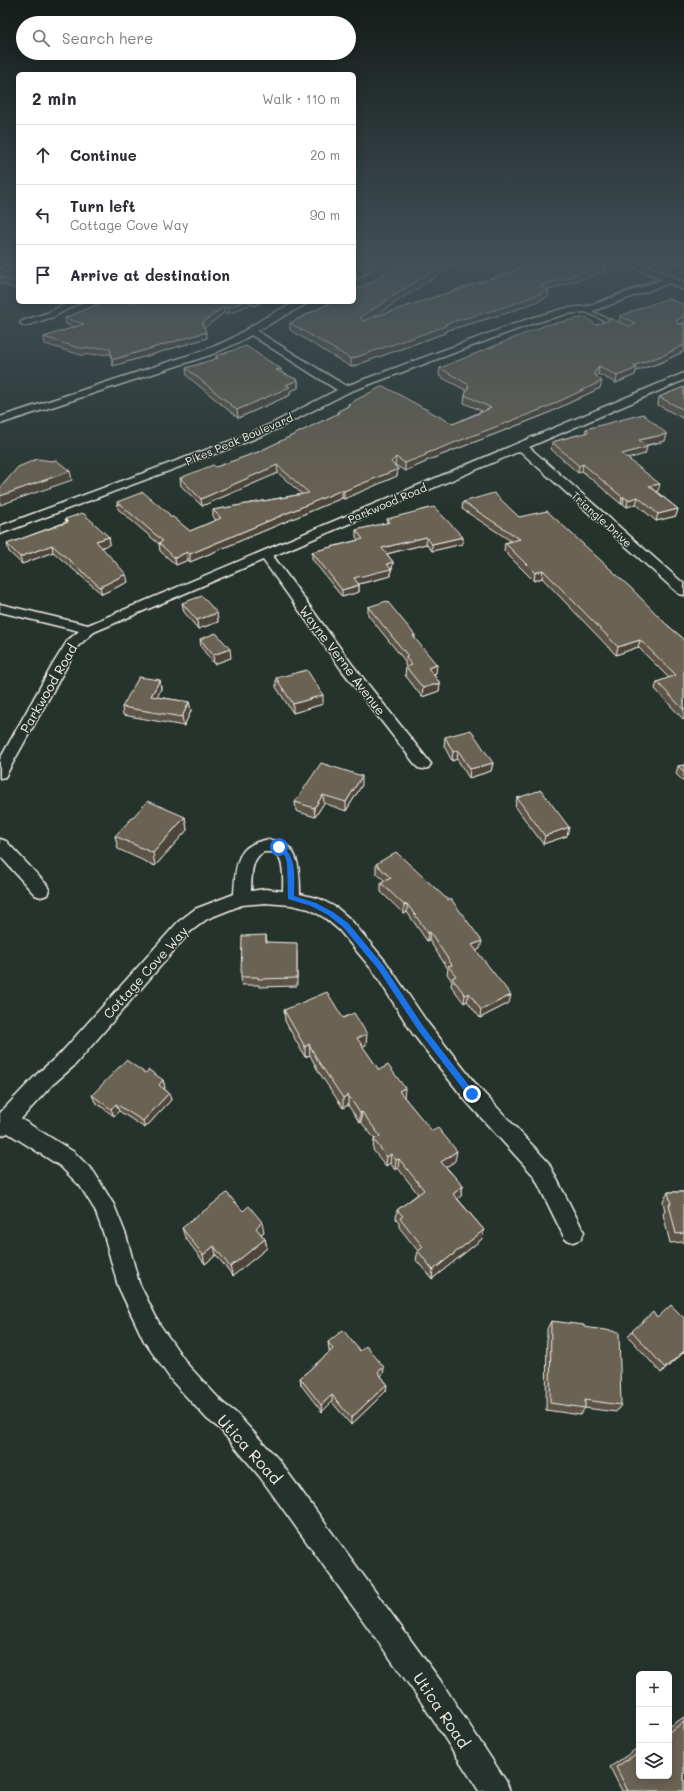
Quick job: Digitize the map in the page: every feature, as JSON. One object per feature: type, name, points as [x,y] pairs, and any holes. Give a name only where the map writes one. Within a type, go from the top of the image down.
[{"type":"street","points":[[0,420],[209,352],[227,345]]},
{"type":"street","points":[[273,345],[345,390]]},
{"type":"street","name":"Pikes Peak Boulevard","points":[[0,530],[245,439],[275,426],[345,390],[467,345]]},
{"type":"street","name":"Parkwood Road","points":[[0,773],[60,664],[73,643],[89,628],[684,376]]},
{"type":"street","name":"Triangle Drive","points":[[521,446],[684,591]]},
{"type":"street","name":"Wayne Verne Avenue","points":[[265,554],[342,659],[423,764]]},
{"type":"street","name":"Parkwood Road","points":[[0,608],[89,628]]},
{"type":"street","points":[[0,845],[41,890]]},
{"type":"street","points":[[242,898],[247,858],[254,850],[266,845],[279,847],[288,855],[290,863],[291,898]]},
{"type":"street","name":"Cottage Cove Way","points":[[3,1123],[45,1079],[67,1060],[184,927],[201,914],[223,904],[242,898],[265,896],[291,898],[314,904],[331,913],[345,925],[380,967],[420,1028],[472,1094],[541,1169],[573,1232]]},
{"type":"street","name":"Utica Road","points":[[3,1123],[67,1159],[87,1179],[104,1205],[115,1235],[129,1286],[152,1333],[180,1374],[215,1411],[228,1421],[269,1468],[430,1690],[496,1791]]},
{"type":"building","points":[[68,345],[164,345],[112,360],[110,348],[79,348]]},
{"type":"building","points":[[327,345],[393,345],[351,359]]},
{"type":"building","points":[[498,345],[684,345],[664,355],[633,366],[637,368],[617,376],[599,366],[594,374],[602,381],[545,408],[405,463],[396,457],[391,462],[398,469],[344,491],[342,490],[190,554],[187,552],[175,558],[159,543],[163,541],[117,502],[143,492],[169,514],[170,517],[173,517],[190,531],[221,518],[213,510],[309,493],[277,465],[201,499],[180,478],[213,465],[216,467],[258,452],[339,413],[337,412],[350,405],[348,404],[381,387],[385,387],[453,424],[491,408],[465,395],[469,385],[440,368]]},
{"type":"building","points":[[246,346],[281,369],[276,370],[298,380],[286,385],[290,387],[237,410],[186,368],[218,358],[216,356]]},
{"type":"building","points":[[684,387],[684,410],[659,397]]},
{"type":"building","points":[[643,414],[667,434],[639,440],[647,447],[622,454],[660,484],[649,486],[678,509],[658,514],[638,497],[628,500],[622,497],[583,464],[579,466],[552,442],[589,432],[586,429]]},
{"type":"building","points":[[37,459],[52,461],[56,460],[70,471],[0,496],[0,488],[18,467]]},
{"type":"building","points":[[494,493],[519,517],[547,511],[632,589],[666,624],[684,639],[684,710],[657,682],[676,675],[640,640],[618,647],[543,570],[535,573],[505,543],[520,539],[463,502]]},
{"type":"building","points":[[434,507],[463,537],[432,544],[426,537],[382,548],[393,562],[387,564],[391,569],[354,578],[359,585],[342,590],[312,552],[363,539],[356,530],[390,522],[387,519]]},
{"type":"building","points":[[83,513],[109,537],[96,541],[126,574],[100,587],[52,545],[20,557],[7,544],[68,522],[65,519]]},
{"type":"building","points":[[202,596],[217,613],[197,620],[182,603]]},
{"type":"building","points":[[387,601],[437,665],[428,668],[440,683],[423,688],[406,667],[412,665],[405,657],[408,656],[368,607]]},
{"type":"building","points":[[216,633],[230,649],[213,655],[200,639]]},
{"type":"building","points":[[307,670],[323,695],[293,704],[276,678]]},
{"type":"building","points":[[139,677],[160,680],[151,696],[189,702],[182,717],[122,707]]},
{"type":"building","points":[[471,730],[493,763],[470,769],[458,750],[453,752],[445,737]]},
{"type":"building","points":[[321,763],[362,776],[346,802],[323,795],[314,808],[295,802]]},
{"type":"building","points":[[684,765],[684,772],[678,766]]},
{"type":"building","points":[[541,790],[569,827],[545,836],[517,798]]},
{"type":"building","points":[[148,801],[185,817],[153,853],[115,836]]},
{"type":"building","points":[[396,852],[448,900],[451,899],[482,941],[472,945],[511,995],[481,1010],[469,993],[465,995],[452,978],[456,976],[448,966],[452,965],[430,932],[428,933],[407,904],[404,905],[381,883],[391,878],[376,864]]},
{"type":"building","points":[[266,935],[266,942],[297,943],[297,978],[258,979],[258,977],[241,977],[242,936]]},
{"type":"building","points":[[327,992],[343,1018],[354,1013],[367,1034],[357,1038],[379,1070],[388,1065],[405,1088],[399,1091],[432,1131],[438,1128],[457,1151],[441,1162],[463,1186],[453,1194],[484,1230],[433,1270],[418,1251],[423,1247],[400,1218],[403,1216],[397,1210],[424,1190],[399,1159],[396,1160],[391,1154],[387,1157],[374,1140],[380,1136],[362,1112],[360,1113],[348,1095],[343,1098],[318,1061],[309,1044],[305,1047],[284,1010]]},
{"type":"building","points":[[126,1060],[145,1073],[149,1070],[163,1080],[159,1085],[169,1093],[143,1121],[116,1104],[111,1109],[92,1095]]},
{"type":"building","points":[[668,1192],[684,1192],[684,1233],[676,1234],[669,1204],[671,1204]]},
{"type":"building","points":[[227,1193],[243,1211],[249,1206],[262,1222],[256,1228],[265,1239],[230,1267],[214,1246],[203,1255],[182,1228]]},
{"type":"building","points":[[671,1305],[684,1318],[684,1351],[665,1368],[632,1331],[653,1312],[657,1318]]},
{"type":"building","points":[[551,1321],[584,1325],[584,1327],[619,1332],[621,1405],[585,1400],[585,1408],[550,1403]]},
{"type":"building","points":[[343,1330],[360,1351],[366,1346],[384,1367],[378,1372],[387,1384],[351,1418],[332,1395],[321,1405],[300,1378],[333,1349],[328,1342]]},
{"type":"building","points":[[684,1722],[684,1790],[628,1791],[616,1767],[636,1754],[636,1779],[672,1779],[672,1730]]},
{"type":"route","points":[[279,847],[288,855],[290,863],[291,898],[314,904],[331,913],[345,925],[380,967],[420,1028],[472,1094]]}]
